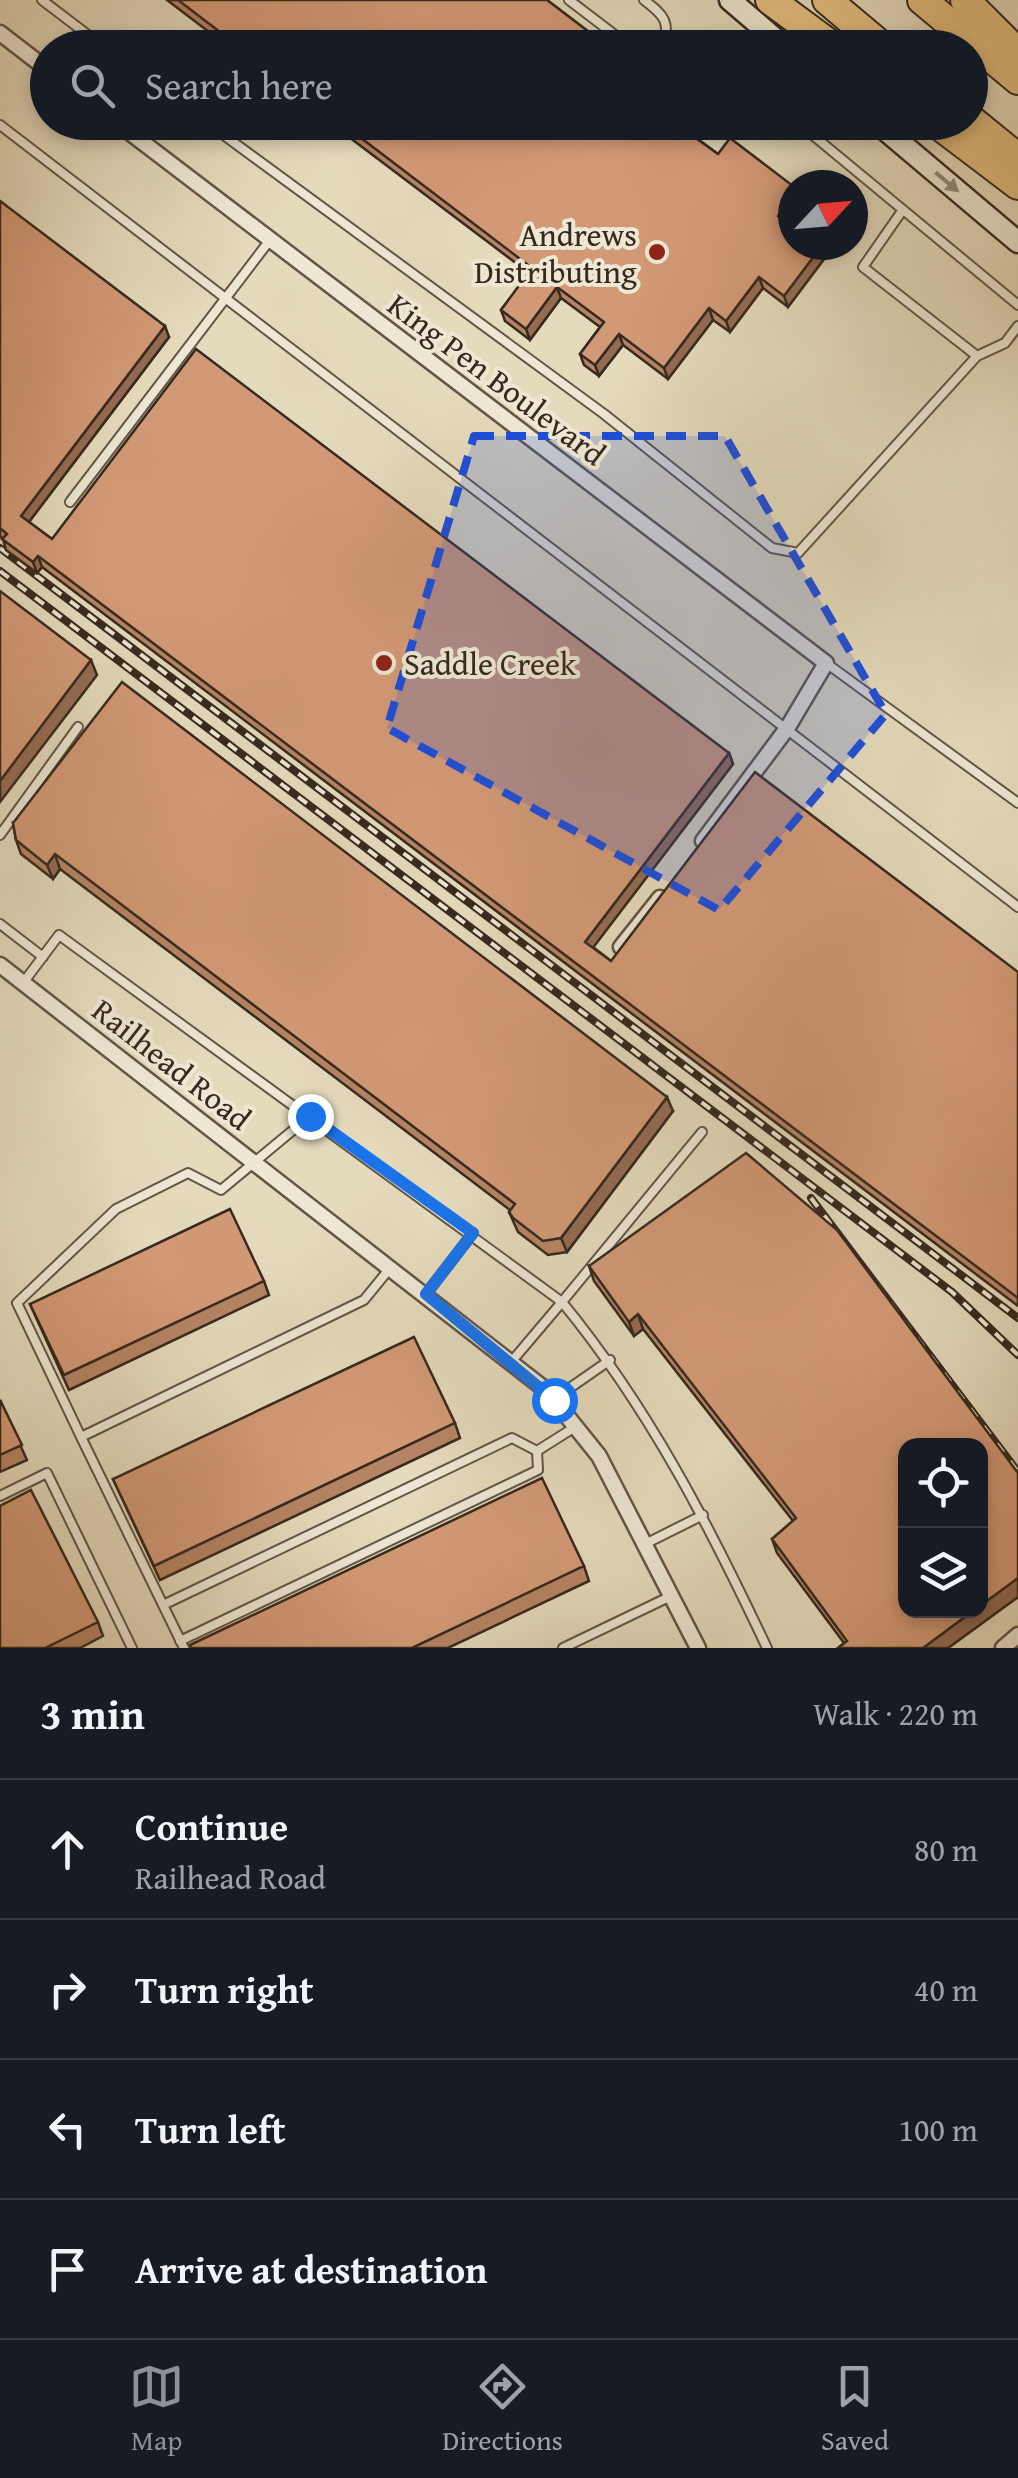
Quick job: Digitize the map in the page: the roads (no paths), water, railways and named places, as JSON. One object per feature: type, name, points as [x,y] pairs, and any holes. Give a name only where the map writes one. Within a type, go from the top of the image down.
[{"type":"highway","points":[[770,0],[811,30]]},
{"type":"highway","points":[[826,0],[862,30]]},
{"type":"highway","points":[[922,0],[958,30]]},
{"type":"highway","points":[[965,0],[1018,52]]},
{"type":"highway","points":[[988,55],[1018,80]]},
{"type":"highway","points":[[988,134],[1018,158]]},
{"type":"highway","points":[[958,140],[1018,186]]},
{"type":"street","points":[[730,0],[765,30]]},
{"type":"street","points":[[0,33],[30,56]]},
{"type":"street","name":"King Pen Boulevard","points":[[139,140],[826,662]]},
{"type":"street","points":[[897,140],[1018,242]]},
{"type":"street","points":[[697,848],[788,727],[826,662]]},
{"type":"street","points":[[622,947],[675,878]]},
{"type":"street","name":"Railhead Road","points":[[0,964],[426,1294],[554,1400],[599,1456],[698,1648]]},
{"type":"street","points":[[1003,1648],[1018,1634]]},
{"type":"lane","points":[[42,0],[82,30]]},
{"type":"lane","points":[[569,0],[608,30]]},
{"type":"lane","points":[[644,0],[664,15],[668,30]]},
{"type":"lane","points":[[0,125],[1018,907]]},
{"type":"lane","points":[[231,140],[604,414],[772,548],[798,553],[976,356],[1005,343],[1018,326]]},
{"type":"lane","points":[[818,140],[1018,308]]},
{"type":"lane","points":[[902,211],[863,266],[976,356]]},
{"type":"lane","points":[[70,502],[270,240]]},
{"type":"lane","points":[[826,662],[1018,803]]},
{"type":"lane","points":[[0,834],[78,726]]},
{"type":"lane","points":[[0,924],[42,957]]},
{"type":"lane","points":[[23,983],[59,935],[473,1233],[562,1302],[610,1360],[703,1515],[767,1648]]},
{"type":"lane","points":[[310,1116],[257,1164],[221,1190],[188,1173],[116,1209],[17,1304],[182,1645],[538,1470],[537,1451]]},
{"type":"lane","points":[[512,1362],[702,1132]]},
{"type":"lane","points":[[426,1294],[473,1233]]},
{"type":"lane","points":[[81,1438],[364,1300],[390,1267]]},
{"type":"lane","points":[[554,1400],[610,1360]]},
{"type":"lane","points":[[537,1451],[576,1427]]},
{"type":"lane","points":[[163,1606],[512,1438],[537,1451]]},
{"type":"lane","points":[[0,1496],[47,1473],[132,1648]]},
{"type":"lane","points":[[645,1544],[703,1515]]},
{"type":"lane","points":[[563,1648],[672,1596]]},
{"type":"railway","points":[[0,548],[1018,1318]]},
{"type":"railway","points":[[0,571],[952,1292],[1018,1355]]},
{"type":"railway","points":[[811,1198],[1018,1472]]},
{"type":"place","name":"Andrews Distributing","points":[[657,252]]},
{"type":"place","name":"Saddle Creek","points":[[384,663]]}]
